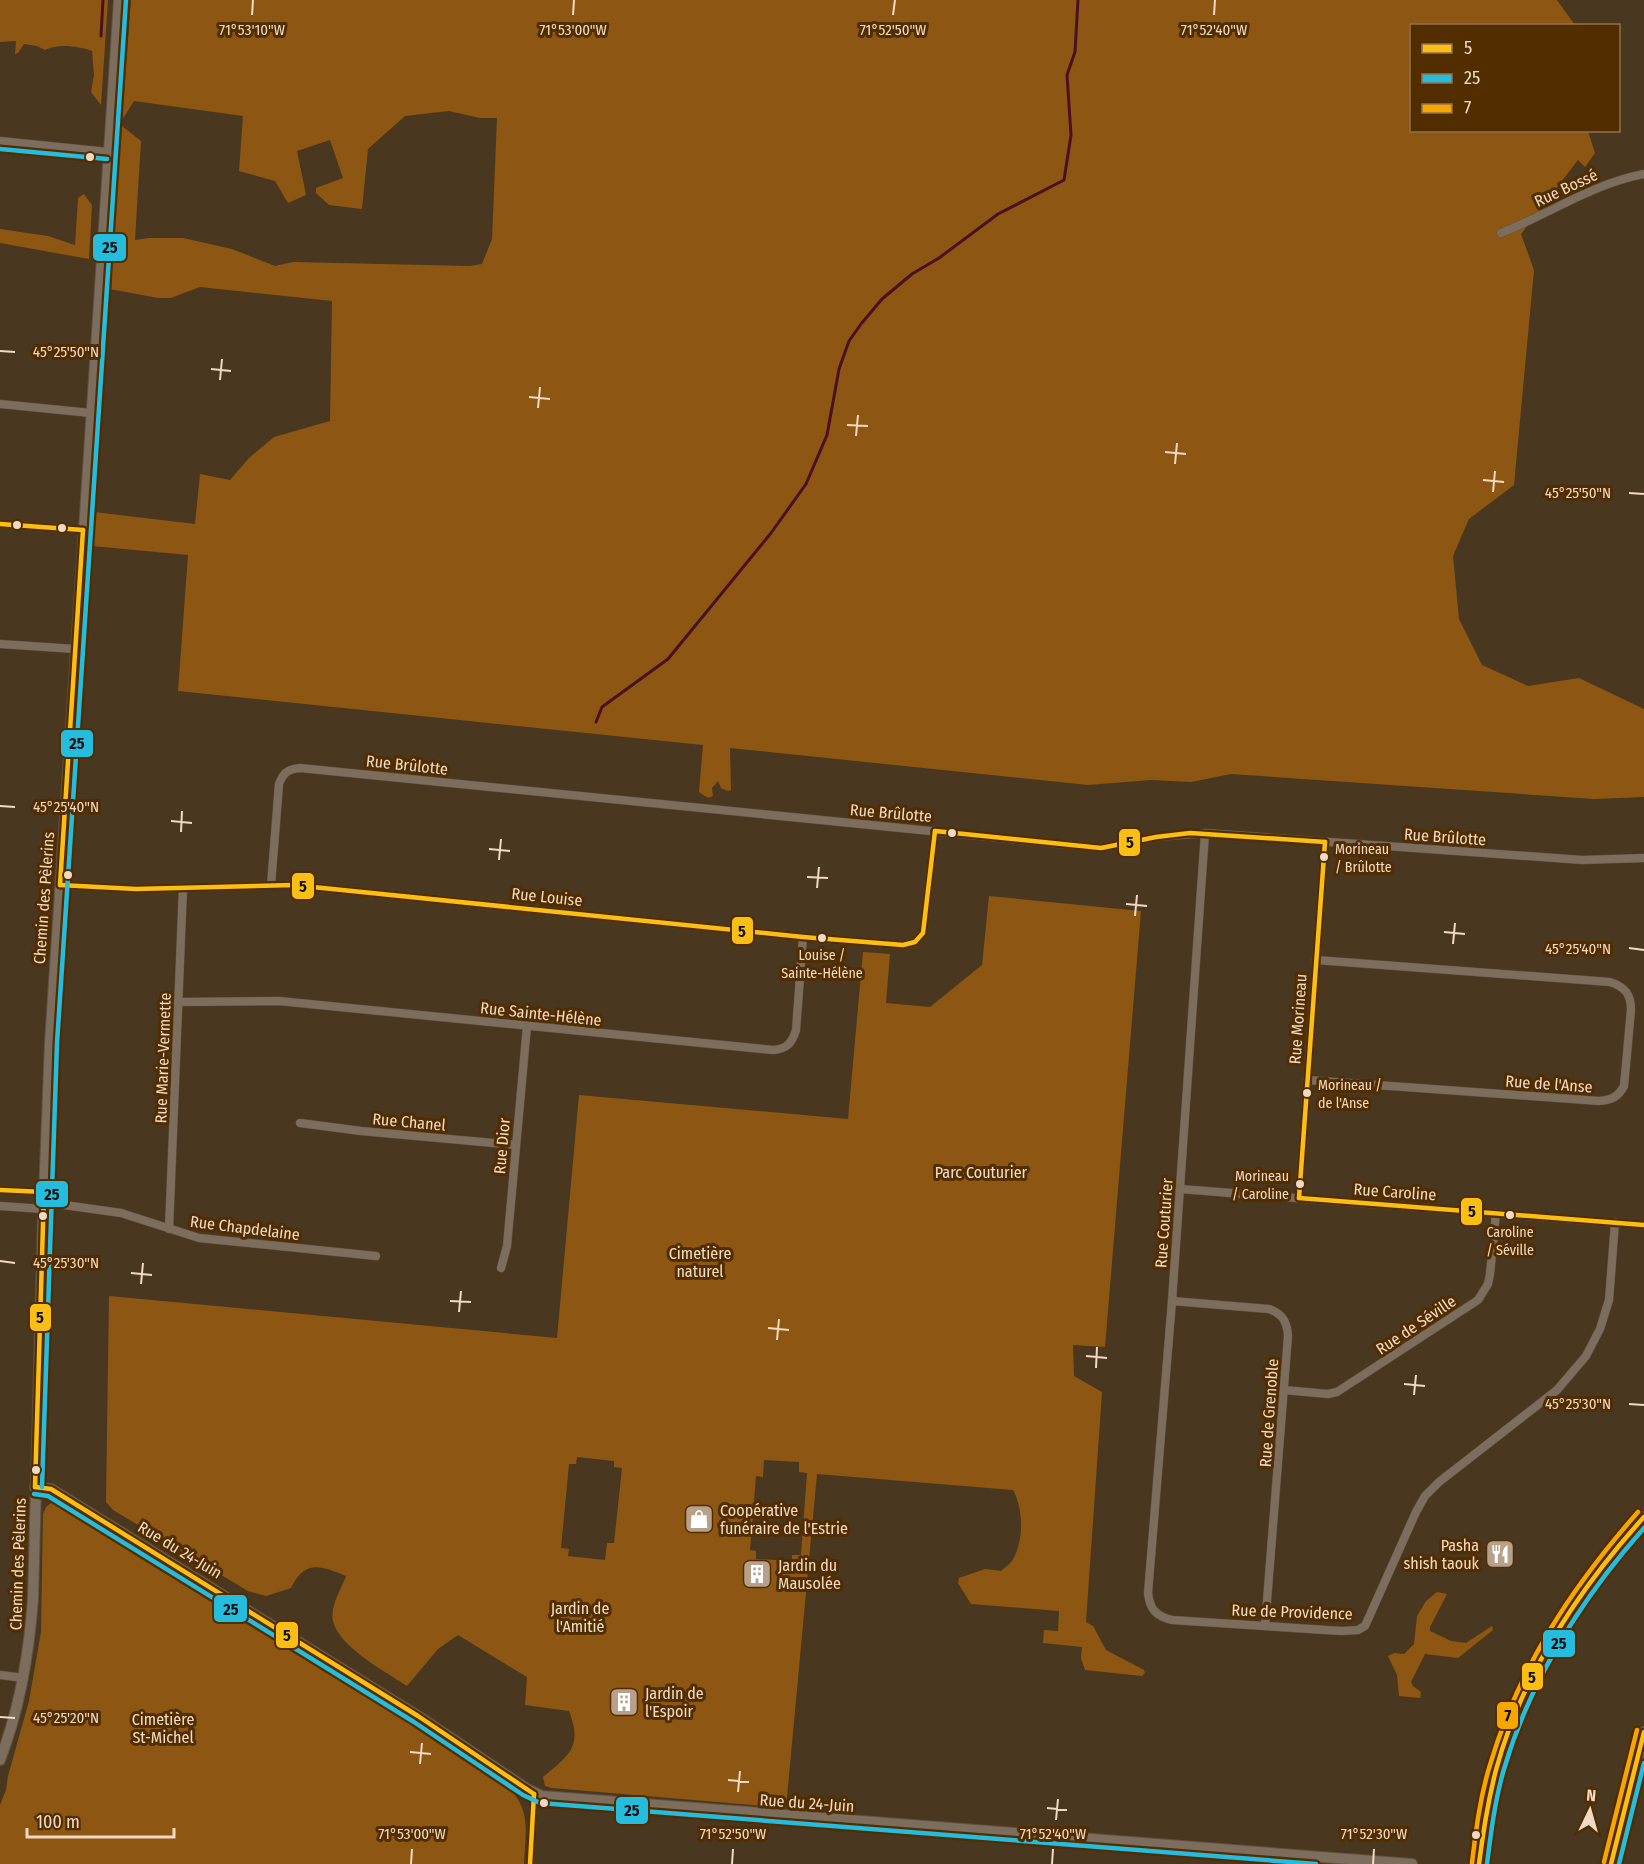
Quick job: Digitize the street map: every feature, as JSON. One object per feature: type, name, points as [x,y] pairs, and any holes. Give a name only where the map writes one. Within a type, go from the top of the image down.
[{"type":"street","name":"Chemin des Pèlerins","points":[[0,1760],[24,1678],[33,1599],[43,1201],[50,1043],[119,0]]},
{"type":"street","points":[[0,141],[108,152]]},
{"type":"street","name":"Rue Bossé","points":[[1501,233],[1590,191],[1623,178],[1644,174]]},
{"type":"street","points":[[0,404],[91,413]]},
{"type":"street","points":[[0,524],[83,530]]},
{"type":"street","points":[[0,644],[75,650]]},
{"type":"street","name":"Rue Brûlotte","points":[[271,885],[279,784],[285,773],[292,769],[307,768],[1101,848],[1156,837],[1205,833],[1582,860],[1644,858]]},
{"type":"street","name":"Rue Louise","points":[[60,885],[136,889],[271,885],[317,887],[895,945],[915,942],[923,933],[935,831]]},
{"type":"street","name":"Rue Couturier","points":[[1154,1613],[1149,1604],[1148,1593],[1172,1301],[1205,833]]},
{"type":"street","name":"Rue Morineau","points":[[1299,1198],[1325,842]]},
{"type":"street","name":"Rue Marie-Vermette","points":[[169,1229],[183,888]]},
{"type":"street","name":"Rue Sainte-Hélène","points":[[178,1002],[279,1001],[762,1050],[781,1049],[793,1040],[796,1030],[803,937]]},
{"type":"street","name":"Rue de l'Anse","points":[[1307,1080],[1587,1101],[1612,1100],[1624,1086],[1631,1010],[1626,991],[1610,982],[1316,960]]},
{"type":"street","name":"Rue Dior","points":[[501,1268],[507,1246],[526,1026]]},
{"type":"street","name":"Rue Chanel","points":[[300,1123],[515,1145]]},
{"type":"street","name":"Rue Caroline","points":[[1180,1189],[1644,1225]]},
{"type":"street","points":[[0,1190],[43,1201]]},
{"type":"street","points":[[0,1206],[43,1201]]},
{"type":"street","name":"Rue Chapdelaine","points":[[43,1201],[109,1210],[199,1238],[376,1256]]},
{"type":"street","name":"Rue de Séville","points":[[1284,1390],[1328,1394],[1337,1392],[1478,1300],[1488,1284],[1497,1213]]},
{"type":"street","name":"Rue de Providence","points":[[1154,1613],[1172,1620],[1341,1631],[1358,1630],[1365,1626],[1425,1496],[1439,1482],[1557,1390],[1586,1356],[1600,1329],[1609,1300],[1615,1222]]},
{"type":"street","name":"Rue de Grenoble","points":[[1172,1301],[1269,1309],[1278,1312],[1286,1323],[1288,1336],[1265,1626]]},
{"type":"street","name":"Rue du 24-Juin","points":[[35,1487],[51,1489],[234,1600],[434,1726],[534,1794],[550,1798],[1412,1864]]},
{"type":"street","points":[[1479,1864],[1485,1821],[1504,1745],[1539,1661],[1565,1617],[1600,1567],[1644,1517]]},
{"type":"street","points":[[0,1675],[24,1678]]},
{"type":"street","points":[[1611,1864],[1644,1732]]},
{"type":"street","points":[[530,1864],[534,1794]]},
{"type":"green space","points":[[0,0],[108,0],[101,105],[91,92],[94,75],[92,51],[68,46],[56,46],[45,50],[24,44],[15,54],[16,41],[0,42]]},
{"type":"green space","points":[[131,0],[1557,0],[1574,24],[1410,24],[1410,132],[1588,132],[1595,153],[1585,167],[1578,160],[1521,234],[1534,270],[1514,485],[1469,519],[1453,556],[1459,619],[1482,665],[1528,686],[1579,678],[1644,709],[1644,797],[1594,799],[1231,774],[1191,782],[1151,780],[1088,785],[730,748],[731,790],[721,788],[718,781],[712,788],[713,796],[708,798],[699,792],[703,745],[178,691],[188,555],[92,546],[94,512],[195,524],[200,474],[230,480],[249,458],[274,437],[330,421],[332,301],[200,287],[171,298],[158,298],[110,289],[122,126],[141,141],[135,240],[183,238],[232,249],[275,266],[293,262],[470,266],[482,264],[492,239],[497,118],[480,118],[449,111],[405,116],[368,149],[362,209],[329,205],[316,193],[316,188],[343,178],[330,140],[297,151],[306,195],[288,203],[275,181],[239,171],[243,116],[134,101],[122,120]]},
{"type":"green space","points":[[84,194],[92,205],[89,259],[0,243],[0,229],[48,236],[75,245],[78,198]]},
{"type":"green space","points":[[989,896],[1141,911],[1105,1347],[1073,1345],[1074,1376],[1102,1392],[1086,1622],[1093,1626],[1106,1650],[1144,1670],[1145,1673],[1142,1676],[1085,1670],[1081,1658],[1082,1647],[1043,1643],[1044,1630],[1058,1631],[1059,1611],[971,1604],[958,1583],[959,1578],[985,1569],[1001,1571],[1011,1562],[1019,1545],[1021,1516],[1013,1490],[817,1474],[786,1808],[552,1788],[545,1786],[543,1777],[571,1749],[574,1742],[573,1723],[569,1711],[525,1705],[527,1677],[458,1635],[438,1649],[407,1686],[364,1658],[337,1631],[332,1615],[336,1598],[346,1576],[314,1567],[302,1572],[291,1588],[266,1596],[248,1591],[113,1510],[106,1502],[109,1296],[557,1338],[579,1095],[848,1119],[863,952],[890,954],[886,1003],[930,1007],[982,965]],"holes":[[[577,1457],[614,1461],[614,1467],[622,1468],[614,1543],[607,1543],[605,1560],[568,1556],[569,1549],[561,1548],[569,1464],[576,1464]],[[764,1460],[799,1462],[799,1472],[807,1473],[801,1555],[792,1555],[792,1561],[756,1559],[756,1551],[750,1550],[756,1476],[763,1477]]]},
{"type":"green space","name":"Cimetière St-Michel","points":[[51,1503],[61,1504],[499,1779],[517,1798],[525,1817],[524,1864],[0,1864],[0,1805],[29,1701],[41,1632],[43,1514]]},
{"type":"green space","points":[[1437,1592],[1447,1594],[1430,1631],[1451,1641],[1466,1643],[1492,1626],[1493,1630],[1458,1658],[1425,1654],[1411,1682],[1421,1692],[1420,1698],[1399,1696],[1397,1675],[1388,1656],[1394,1653],[1404,1654],[1414,1644],[1417,1616],[1426,1601]]},
{"type":"waterway","points":[[101,36],[103,0]]},
{"type":"waterway","points":[[596,722],[602,707],[668,659],[771,533],[806,484],[827,435],[839,369],[849,341],[882,299],[912,274],[939,258],[998,214],[1064,180],[1071,135],[1067,75],[1075,52],[1078,0]]},
{"type":"transit line","name":"25","points":[[42,1487],[57,1043],[126,0]]},
{"type":"transit line","name":"25","points":[[0,149],[107,159]]},
{"type":"transit line","name":"5","points":[[0,524],[83,530]]},
{"type":"transit line","name":"5","points":[[60,885],[83,530]]},
{"type":"transit line","name":"5","points":[[935,831],[1101,848],[1190,833],[1325,842]]},
{"type":"transit line","name":"5","points":[[60,885],[136,889],[293,885],[803,937],[903,945],[915,942],[923,933],[935,831]]},
{"type":"transit line","name":"5","points":[[1299,1198],[1325,842]]},
{"type":"transit line","name":"5","points":[[0,1190],[44,1192],[35,1487]]},
{"type":"transit line","name":"5","points":[[1299,1198],[1644,1225]]},
{"type":"transit line","name":"5","points":[[35,1487],[51,1489],[418,1716],[534,1794]]},
{"type":"transit line","name":"25","points":[[34,1494],[48,1496],[414,1722],[523,1795],[540,1803],[1316,1864]]},
{"type":"transit line","name":"7","points":[[1472,1863],[1487,1777],[1502,1729],[1516,1695],[1532,1662],[1569,1600],[1638,1512]]},
{"type":"transit line","name":"5","points":[[1479,1864],[1496,1770],[1521,1700],[1537,1667],[1575,1604],[1644,1517]]},
{"type":"transit line","name":"25","points":[[1487,1864],[1504,1769],[1528,1703],[1560,1641],[1579,1611],[1644,1528]]},
{"type":"transit line","name":"7","points":[[1604,1862],[1637,1730]]},
{"type":"transit line","name":"5","points":[[1611,1864],[1644,1732]]},
{"type":"transit line","name":"25","points":[[1619,1864],[1644,1763]]},
{"type":"transit line","name":"5","points":[[530,1864],[534,1794]]},
{"type":"place","name":"Morineau / Brûlotte","points":[[1324,857]]},
{"type":"place","name":"Louise / Sainte-Hélène","points":[[822,938]]},
{"type":"place","name":"Morineau / de l'Anse","points":[[1307,1093]]},
{"type":"place","name":"Morineau / Caroline","points":[[1300,1184]]},
{"type":"place","name":"Caroline / Séville","points":[[1510,1215]]},
{"type":"place","name":"Coopérative funéraire de l'Estrie","points":[[699,1519]]},
{"type":"place","name":"Pasha shish taouk","points":[[1500,1554]]},
{"type":"place","name":"Jardin du Mausolée","points":[[757,1574]]},
{"type":"place","name":"Jardin de l'Espoir","points":[[624,1702]]},
{"type":"park label","name":"Parc Couturier","points":[[981,1172]]},
{"type":"park label","name":"Cimetière naturel","points":[[700,1262]]},
{"type":"park label","name":"Jardin de l'Amitié","points":[[580,1617]]}]
